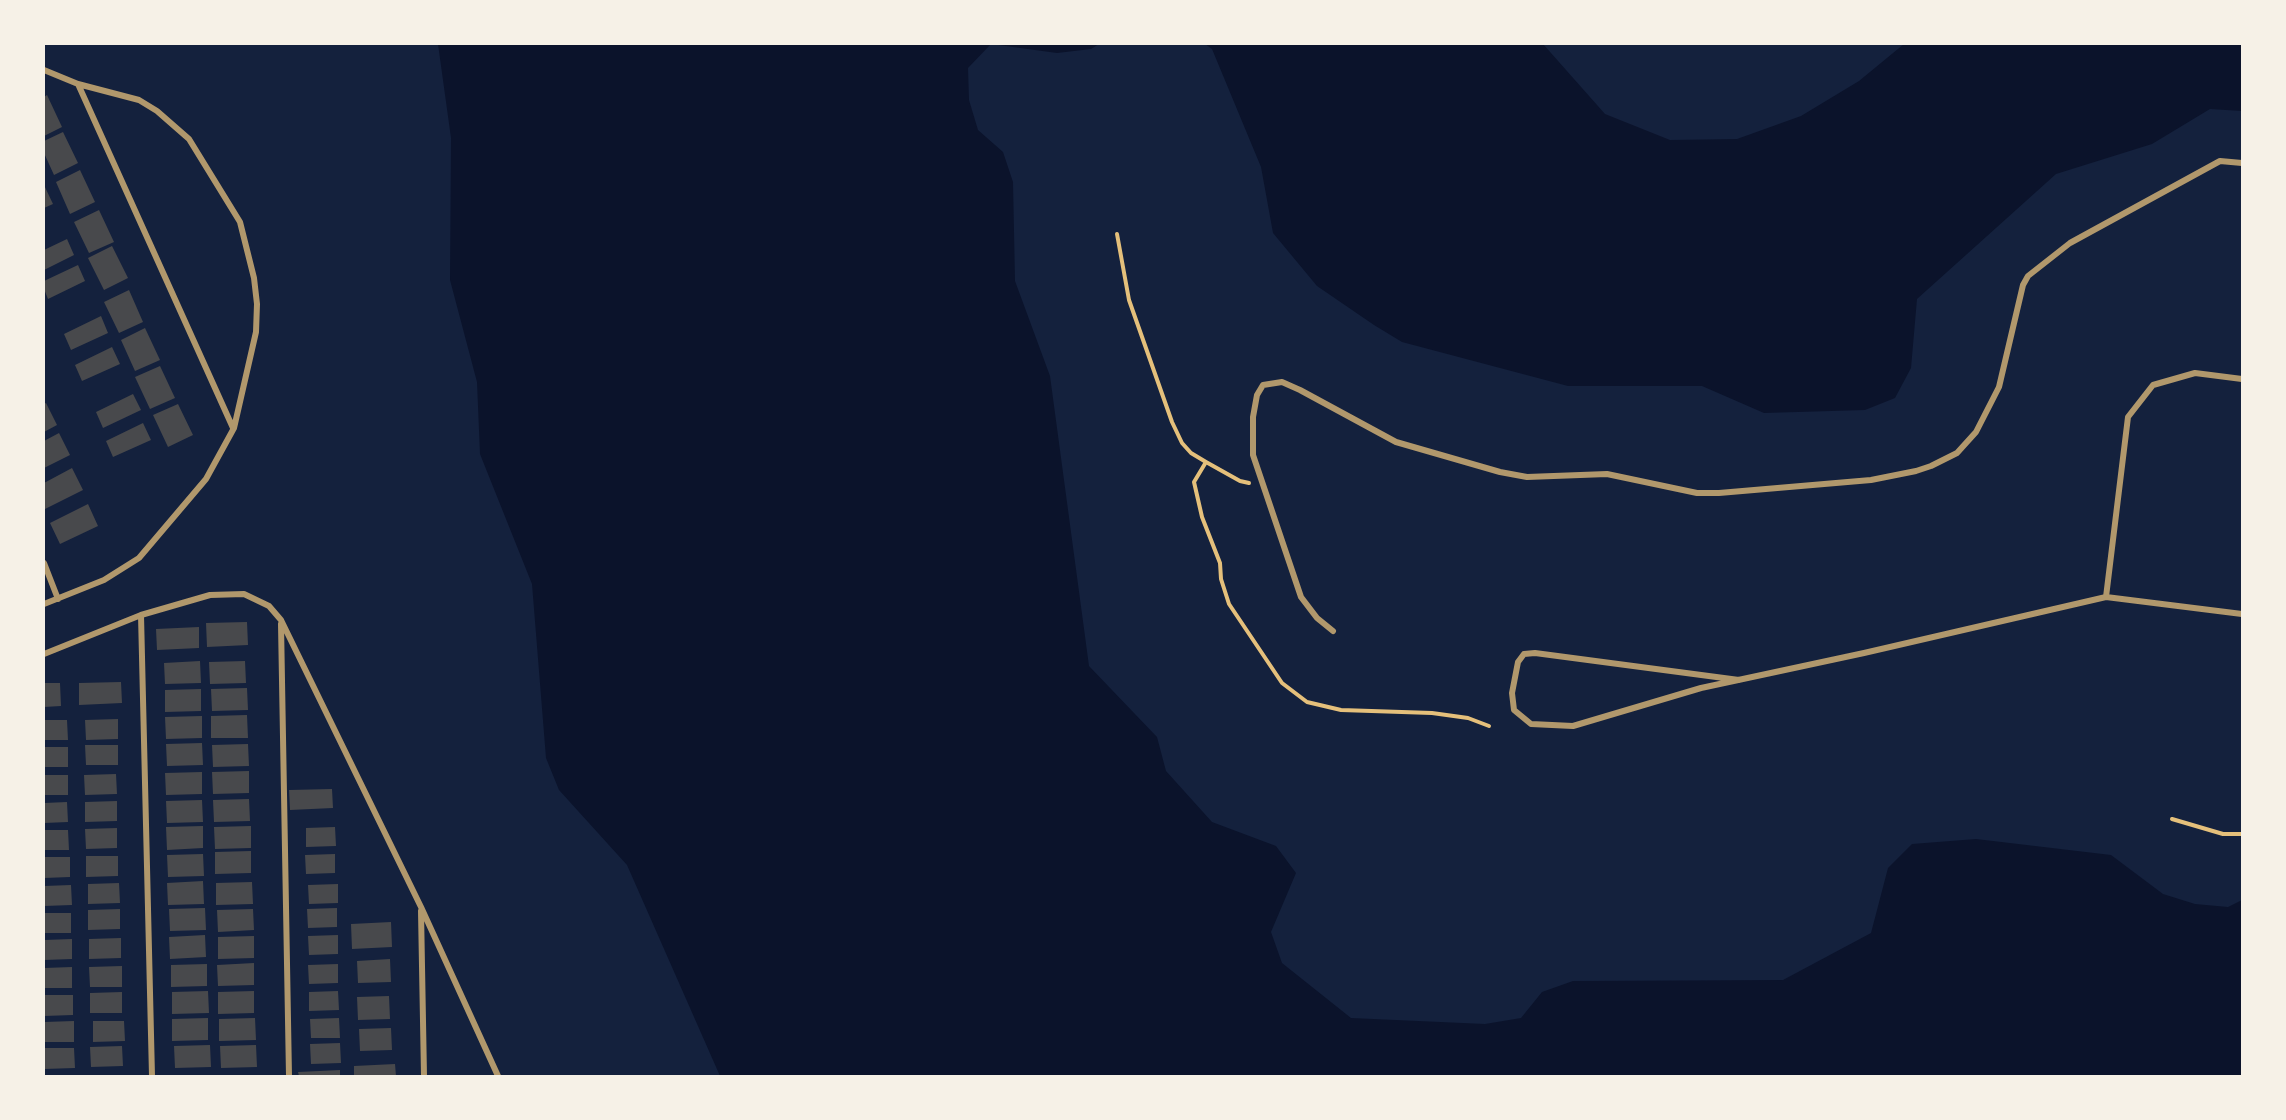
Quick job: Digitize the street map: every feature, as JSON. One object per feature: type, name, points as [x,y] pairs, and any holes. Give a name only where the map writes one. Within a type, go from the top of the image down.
[{"type":"street","points":[[44,70],[78,84],[139,100],[157,111],[189,139],[240,222],[254,278],[256,314],[256,332],[234,428],[206,479],[139,558],[104,580],[44,604]]},
{"type":"street","points":[[78,84],[234,428]]},
{"type":"street","points":[[1333,631],[1317,618],[1301,597],[1253,454],[1253,417],[1257,395],[1263,385],[1282,382],[1396,442],[1527,477],[1607,474],[1697,493],[1871,480],[1931,466],[1958,453],[1976,432],[1999,387],[2023,285],[2028,276],[2070,243],[2220,161],[2242,163]]},
{"type":"street","points":[[2106,597],[2128,417],[2154,385],[2195,373],[2242,379]]},
{"type":"street","points":[[44,563],[58,599]]},
{"type":"street","points":[[44,654],[141,615],[210,595],[244,594],[269,606],[281,620],[421,908],[498,1077]]},
{"type":"street","points":[[1739,680],[1535,653],[1524,654],[1518,662],[1512,693],[1514,710],[1531,724],[1573,726],[1701,688],[1739,680],[2106,597],[2242,614]]},
{"type":"street","points":[[141,615],[152,1077]]},
{"type":"street","points":[[281,620],[289,1077]]},
{"type":"street","points":[[421,908],[424,1077]]},
{"type":"path","points":[[1117,234],[1130,300],[1172,422],[1182,443],[1191,453],[1240,481],[1264,487]]},
{"type":"path","points":[[1206,462],[1194,482],[1202,517],[1220,563],[1221,579],[1229,604],[1282,683],[1307,702],[1341,710],[1432,713],[1468,718],[1489,726]]},
{"type":"path","points":[[2172,819],[2223,834],[2242,834]]},
{"type":"water","points":[[438,44],[991,44],[968,68],[969,100],[978,130],[1003,152],[1013,182],[1015,281],[1050,376],[1089,666],[1157,737],[1166,771],[1212,822],[1276,846],[1296,873],[1271,932],[1282,963],[1351,1018],[1485,1024],[1521,1018],[1542,992],[1573,981],[1783,980],[1871,933],[1888,868],[1912,844],[1976,839],[2111,855],[2163,894],[2195,904],[2228,907],[2242,900],[2242,1076],[720,1076],[627,865],[559,790],[546,758],[532,584],[480,454],[477,382],[450,280],[451,138]]},
{"type":"water","points":[[991,44],[1099,44],[1091,49],[1057,53]]},
{"type":"water","points":[[1205,44],[1543,44],[1605,114],[1670,140],[1737,139],[1801,116],[1859,81],[1904,44],[2242,44],[2242,111],[2210,109],[2152,144],[2056,174],[1917,299],[1911,368],[1895,398],[1865,410],[1764,413],[1702,386],[1568,386],[1402,342],[1374,325],[1317,286],[1273,233],[1261,167],[1212,49]]},
{"type":"building","points":[[47,95],[62,127],[44,136],[44,97]]},
{"type":"building","points":[[63,132],[78,163],[54,175],[44,153],[44,141]]},
{"type":"building","points":[[80,170],[95,202],[70,214],[56,182]]},
{"type":"building","points":[[44,185],[53,204],[44,208]]},
{"type":"building","points":[[99,210],[114,242],[89,253],[74,222]]},
{"type":"building","points":[[67,239],[74,255],[44,270],[44,250]]},
{"type":"building","points":[[112,246],[128,278],[104,290],[88,258]]},
{"type":"building","points":[[78,265],[85,281],[48,299],[44,281]]},
{"type":"building","points":[[129,290],[143,322],[119,333],[104,302]]},
{"type":"building","points":[[101,316],[108,333],[71,350],[64,334]]},
{"type":"building","points":[[145,328],[160,360],[135,371],[121,340]]},
{"type":"building","points":[[112,347],[120,364],[82,381],[75,365]]},
{"type":"building","points":[[160,366],[175,398],[150,409],[135,377]]},
{"type":"building","points":[[133,394],[141,410],[103,428],[96,412]]},
{"type":"building","points":[[46,403],[57,425],[44,432],[44,404]]},
{"type":"building","points":[[178,404],[193,435],[168,447],[153,415]]},
{"type":"building","points":[[143,423],[151,440],[113,457],[106,441]]},
{"type":"building","points":[[59,433],[70,455],[44,468],[44,441]]},
{"type":"building","points":[[72,468],[83,490],[45,509],[44,483]]},
{"type":"building","points":[[88,504],[98,526],[60,544],[50,523]]},
{"type":"building","points":[[247,622],[248,645],[207,647],[206,623]]},
{"type":"building","points":[[199,627],[199,648],[157,650],[156,629]]},
{"type":"building","points":[[200,661],[201,683],[165,684],[164,663]]},
{"type":"building","points":[[245,661],[246,683],[210,684],[209,662]]},
{"type":"building","points":[[121,682],[122,703],[79,705],[79,683]]},
{"type":"building","points":[[44,683],[60,683],[61,706],[44,707]]},
{"type":"building","points":[[247,688],[248,710],[212,711],[211,689]]},
{"type":"building","points":[[201,689],[201,711],[165,712],[165,690]]},
{"type":"building","points":[[247,715],[248,738],[211,738],[211,716]]},
{"type":"building","points":[[202,716],[202,738],[166,739],[165,717]]},
{"type":"building","points":[[118,719],[118,739],[86,740],[85,720]]},
{"type":"building","points":[[44,720],[67,720],[68,740],[44,740]]},
{"type":"building","points":[[202,743],[203,765],[167,766],[166,744]]},
{"type":"building","points":[[248,744],[249,766],[213,767],[212,745]]},
{"type":"building","points":[[85,745],[118,745],[118,765],[86,765]]},
{"type":"building","points":[[44,747],[68,747],[68,767],[44,767]]},
{"type":"building","points":[[249,771],[249,793],[213,794],[212,772]]},
{"type":"building","points":[[202,772],[202,794],[166,795],[165,773]]},
{"type":"building","points":[[116,774],[117,794],[85,795],[84,775]]},
{"type":"building","points":[[44,775],[68,775],[68,795],[44,795]]},
{"type":"building","points":[[332,789],[333,808],[290,810],[289,790]]},
{"type":"building","points":[[249,799],[250,821],[214,822],[213,800]]},
{"type":"building","points":[[202,800],[203,822],[167,823],[166,801]]},
{"type":"building","points":[[117,801],[117,821],[85,822],[85,802]]},
{"type":"building","points":[[67,802],[68,822],[44,823],[44,803]]},
{"type":"building","points":[[203,826],[203,848],[167,850],[166,827]]},
{"type":"building","points":[[251,826],[251,848],[215,849],[214,827]]},
{"type":"building","points":[[335,827],[336,846],[306,847],[306,828]]},
{"type":"building","points":[[117,828],[117,848],[86,849],[85,829]]},
{"type":"building","points":[[44,830],[68,830],[69,850],[44,850]]},
{"type":"building","points":[[251,851],[251,873],[215,874],[215,852]]},
{"type":"building","points":[[203,854],[204,876],[168,877],[167,855]]},
{"type":"building","points":[[335,854],[335,873],[306,874],[305,855]]},
{"type":"building","points":[[86,856],[118,856],[118,876],[86,877]]},
{"type":"building","points":[[44,857],[70,857],[70,877],[44,878]]},
{"type":"building","points":[[203,881],[204,904],[168,905],[167,883]]},
{"type":"building","points":[[252,882],[253,904],[216,905],[216,883]]},
{"type":"building","points":[[119,883],[120,903],[88,904],[88,884]]},
{"type":"building","points":[[338,884],[338,903],[309,904],[308,885]]},
{"type":"building","points":[[71,885],[72,905],[44,906],[44,886]]},
{"type":"building","points":[[205,908],[206,930],[170,931],[169,909]]},
{"type":"building","points":[[337,908],[337,927],[308,928],[307,909]]},
{"type":"building","points":[[120,909],[120,929],[88,930],[88,910]]},
{"type":"building","points":[[253,909],[254,930],[218,932],[217,910]]},
{"type":"building","points":[[44,913],[71,913],[71,933],[44,933]]},
{"type":"building","points":[[391,922],[392,947],[352,949],[351,924]]},
{"type":"building","points":[[205,935],[206,957],[170,959],[169,937]]},
{"type":"building","points":[[338,935],[338,954],[309,955],[308,936]]},
{"type":"building","points":[[254,936],[254,958],[218,959],[218,937]]},
{"type":"building","points":[[121,938],[121,958],[89,959],[89,939]]},
{"type":"building","points":[[72,939],[72,959],[44,960],[44,940]]},
{"type":"building","points":[[390,959],[391,982],[358,983],[357,961]]},
{"type":"building","points":[[254,963],[254,985],[218,986],[217,965]]},
{"type":"building","points":[[207,964],[207,986],[171,987],[171,965]]},
{"type":"building","points":[[338,964],[338,983],[309,984],[308,965]]},
{"type":"building","points":[[122,966],[122,987],[90,987],[89,967]]},
{"type":"building","points":[[72,967],[72,988],[44,988],[44,968]]},
{"type":"building","points":[[208,991],[209,1013],[172,1014],[172,992]]},
{"type":"building","points":[[254,991],[254,1013],[218,1014],[218,992]]},
{"type":"building","points":[[338,991],[339,1010],[309,1011],[309,992]]},
{"type":"building","points":[[122,992],[122,1013],[90,1013],[90,993]]},
{"type":"building","points":[[44,995],[73,995],[73,1015],[44,1016]]},
{"type":"building","points":[[389,996],[390,1019],[358,1020],[357,997]]},
{"type":"building","points":[[208,1018],[208,1040],[172,1041],[172,1019]]},
{"type":"building","points":[[255,1018],[256,1040],[219,1041],[219,1019]]},
{"type":"building","points":[[339,1018],[340,1038],[311,1038],[310,1019]]},
{"type":"building","points":[[74,1021],[74,1042],[44,1042],[44,1022]]},
{"type":"building","points":[[93,1021],[124,1021],[125,1041],[93,1042]]},
{"type":"building","points":[[391,1028],[392,1050],[360,1051],[359,1029]]},
{"type":"building","points":[[340,1043],[341,1063],[311,1064],[310,1044]]},
{"type":"building","points":[[210,1045],[211,1067],[175,1068],[174,1046]]},
{"type":"building","points":[[256,1045],[257,1067],[221,1068],[220,1046]]},
{"type":"building","points":[[122,1046],[123,1066],[91,1067],[90,1047]]},
{"type":"building","points":[[44,1048],[74,1048],[75,1068],[44,1069]]},
{"type":"building","points":[[395,1064],[396,1076],[354,1076],[354,1066]]},
{"type":"building","points":[[340,1070],[340,1076],[299,1076],[298,1072]]}]
